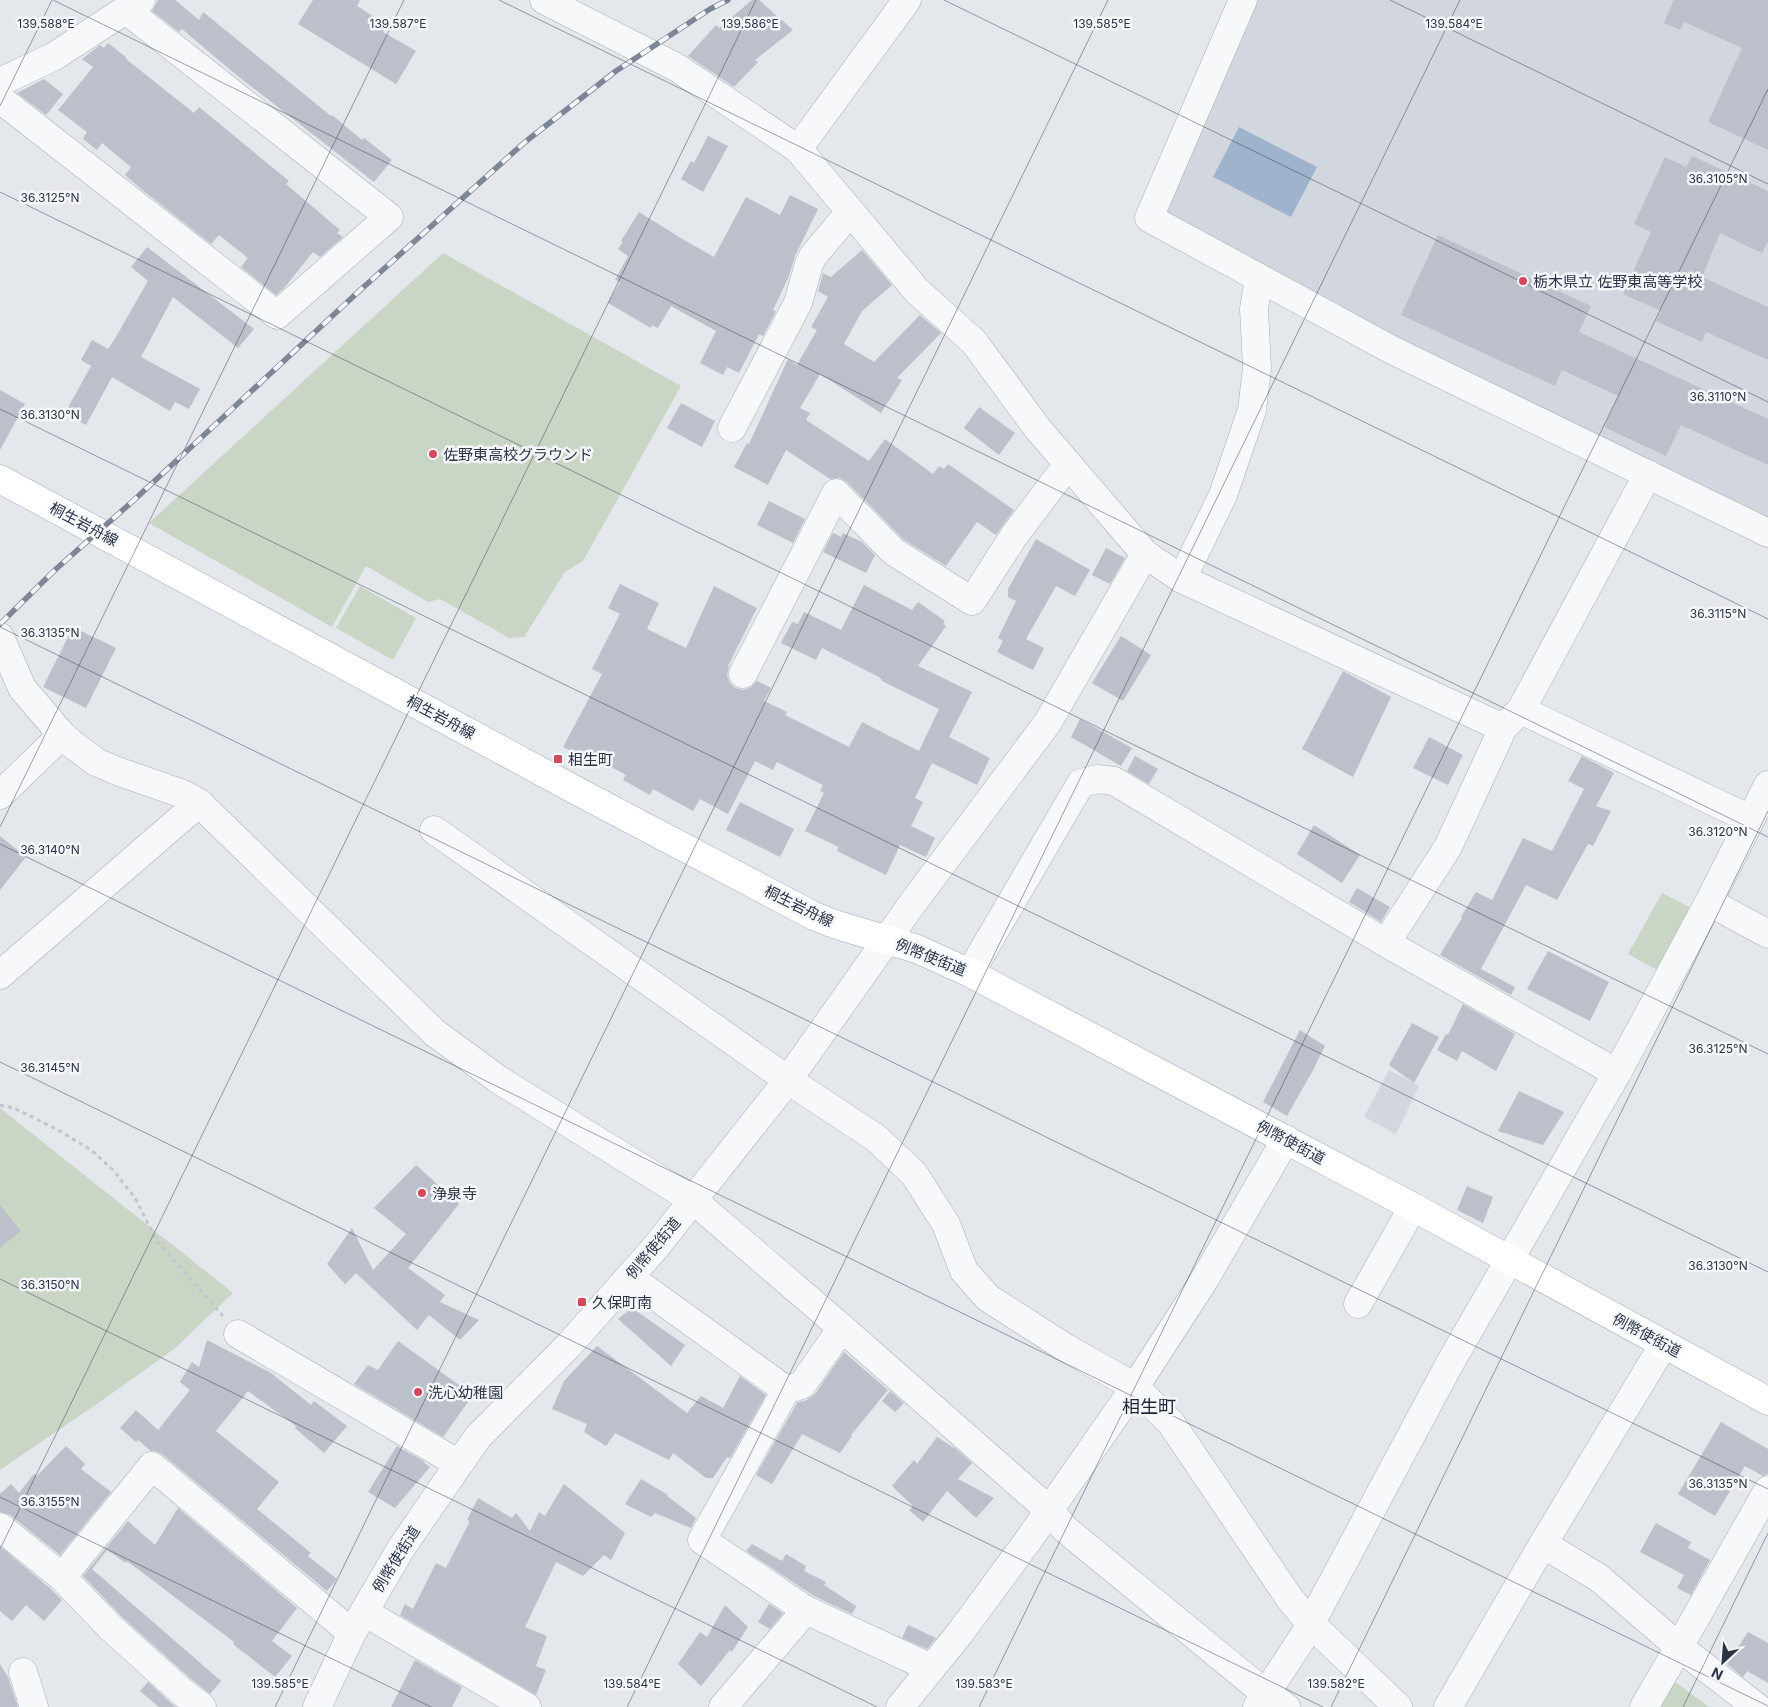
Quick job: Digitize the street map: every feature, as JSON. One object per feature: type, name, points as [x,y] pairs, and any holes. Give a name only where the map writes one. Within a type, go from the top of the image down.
[{"type":"main road","name":"桐生岩舟線","points":[[0,479],[579,792],[814,916],[834,924],[888,939]]},
{"type":"main road","name":"例幣使街道","points":[[888,939],[925,952],[970,972],[1413,1207],[1768,1402]]},
{"type":"street","points":[[544,0],[676,67],[798,149],[916,291],[974,342],[1038,429],[1145,554],[1182,579],[1750,819]]},
{"type":"street","points":[[798,149],[907,0]]},
{"type":"street","points":[[1243,0],[1149,218],[1390,349],[1768,533]]},
{"type":"street","points":[[0,82],[53,57],[133,5],[389,217],[277,315],[0,98]]},
{"type":"street","points":[[732,428],[798,303],[813,256],[850,212]]},
{"type":"street","points":[[1182,579],[1223,495],[1252,410],[1257,368],[1254,310],[1259,278]]},
{"type":"street","points":[[743,674],[836,493],[894,552],[972,601],[1014,536],[1068,464]]},
{"type":"street","points":[[1386,943],[1448,847],[1512,719],[1648,474]]},
{"type":"street","points":[[888,939],[1048,722],[1145,554]]},
{"type":"street","points":[[0,637],[22,688],[62,735],[96,762],[183,794],[199,803],[435,1033],[499,1080],[693,1200],[1050,1511],[1065,1529],[1270,1702],[1310,1623],[1445,1372],[1617,1073],[1709,902],[1768,785]]},
{"type":"street","points":[[0,795],[62,735]]},
{"type":"street","points":[[970,972],[1081,783],[1098,779],[1114,781],[1386,943],[1617,1073]]},
{"type":"street","points":[[0,975],[199,803]]},
{"type":"street","points":[[434,830],[788,1080],[876,1138],[914,1174],[946,1224],[964,1271],[988,1298],[1066,1348],[1135,1387],[1171,1423],[1290,1598],[1310,1623],[1398,1707]]},
{"type":"street","points":[[1709,902],[1768,934]]},
{"type":"street","name":"例幣使街道","points":[[317,1707],[358,1623],[400,1550],[478,1437],[568,1346],[693,1200],[788,1080],[888,939]]},
{"type":"street","points":[[900,1707],[960,1633],[1050,1511],[1135,1387],[1203,1282],[1286,1139]]},
{"type":"street","points":[[1358,1304],[1413,1207]]},
{"type":"street","points":[[629,1277],[786,1390]]},
{"type":"street","points":[[842,1328],[802,1385],[786,1390],[702,1540],[806,1610],[931,1668]]},
{"type":"street","points":[[238,1334],[459,1464]]},
{"type":"street","points":[[1448,1707],[1543,1544],[1664,1344]]},
{"type":"street","points":[[62,1577],[152,1466],[358,1623],[527,1707]]},
{"type":"street","points":[[1644,1707],[1768,1490]]},
{"type":"street","points":[[0,1527],[62,1577],[111,1628],[202,1707]]},
{"type":"street","points":[[1543,1544],[1598,1578],[1679,1647],[1757,1707]]},
{"type":"street","points":[[723,1707],[806,1610]]},
{"type":"street","points":[[23,1672],[34,1707]]},
{"type":"path","points":[[0,1105],[14,1108],[58,1130],[91,1150],[113,1170],[135,1198],[157,1241],[238,1334]]},
{"type":"shaded area","name":"栃木県立 佐野東高等学校","points":[[1252,0],[1768,0],[1768,526],[1162,219]]},
{"type":"shaded area","points":[[1389,1070],[1419,1086],[1396,1134],[1364,1117]]},
{"type":"green space","name":"佐野東高校グラウンド","points":[[443,253],[681,386],[583,561],[565,572],[524,637],[509,638],[440,599],[428,602],[366,566],[332,627],[149,523]]},
{"type":"green space","points":[[360,586],[416,618],[393,660],[336,628]]},
{"type":"green space","points":[[1662,893],[1693,909],[1659,971],[1628,954]]},
{"type":"green space","points":[[0,1108],[233,1293],[174,1349],[0,1470]]},
{"type":"green space","points":[[1670,1678],[1709,1707],[1652,1707]]},
{"type":"water","points":[[1239,127],[1317,167],[1291,217],[1213,177]]},
{"type":"building","points":[[158,0],[175,0],[199,20],[203,12],[331,116],[392,160],[374,182],[234,73],[182,29],[179,32],[152,11]]},
{"type":"building","points":[[313,0],[360,0],[357,6],[387,25],[383,32],[416,51],[396,84],[298,24]]},
{"type":"building","points":[[752,0],[759,0],[793,30],[755,60],[758,62],[734,87],[688,56],[716,25],[719,28]]},
{"type":"building","points":[[1674,0],[1768,0],[1768,150],[1708,122],[1742,48],[1684,22],[1680,30],[1664,23]]},
{"type":"building","points":[[108,43],[194,113],[199,107],[289,181],[286,184],[340,230],[337,233],[343,237],[320,257],[313,252],[285,287],[276,295],[241,267],[248,258],[219,235],[211,244],[140,188],[125,175],[131,167],[102,143],[97,150],[83,139],[87,132],[58,110],[93,67],[82,59],[100,45],[104,48]]},
{"type":"building","points":[[44,79],[63,94],[46,115],[17,93]]},
{"type":"building","points":[[708,136],[728,146],[703,192],[681,179],[691,161],[694,163]]},
{"type":"building","points":[[1692,156],[1768,191],[1768,241],[1762,253],[1720,233],[1702,277],[1768,307],[1768,360],[1706,332],[1702,342],[1656,321],[1661,311],[1623,294],[1651,232],[1634,224],[1665,157],[1686,167]]},
{"type":"building","points":[[790,195],[818,209],[795,256],[789,276],[773,310],[776,311],[763,336],[759,334],[739,373],[727,367],[723,375],[700,363],[716,331],[671,306],[658,328],[652,325],[651,328],[608,303],[620,282],[615,280],[628,256],[618,249],[639,212],[714,257],[746,197],[780,215]]},
{"type":"building","points":[[1438,235],[1591,306],[1579,332],[1768,419],[1768,465],[1681,425],[1666,456],[1604,427],[1618,396],[1562,370],[1555,386],[1401,315]]},
{"type":"building","points":[[147,247],[254,329],[238,348],[173,297],[141,357],[200,389],[189,409],[175,402],[170,411],[112,377],[86,425],[65,413],[91,366],[81,360],[92,340],[108,349],[113,342],[148,281],[131,267]]},
{"type":"building","points":[[862,250],[892,285],[862,311],[844,344],[874,362],[920,315],[941,333],[897,378],[902,380],[881,413],[820,374],[800,408],[810,413],[806,420],[869,461],[885,439],[933,474],[939,466],[944,469],[948,464],[1014,510],[996,535],[977,522],[946,566],[904,540],[847,482],[840,478],[830,479],[786,450],[768,485],[734,467],[747,443],[749,444],[788,359],[797,365],[817,330],[811,327],[828,297],[818,291],[823,273],[831,277]]},
{"type":"building","points":[[0,390],[25,404],[0,450]]},
{"type":"building","points":[[681,403],[715,421],[702,447],[667,428]]},
{"type":"building","points":[[979,407],[1015,433],[999,455],[964,428]]},
{"type":"building","points":[[769,501],[805,519],[793,543],[757,525]]},
{"type":"building","points":[[833,533],[841,537],[843,533],[862,542],[875,555],[866,573],[823,552]]},
{"type":"building","points":[[1036,539],[1090,570],[1075,596],[1056,586],[1026,639],[1044,648],[1033,670],[997,652],[1003,641],[998,638],[1016,601],[1008,597],[1008,589]]},
{"type":"building","points":[[1106,548],[1125,558],[1110,584],[1092,575]]},
{"type":"building","points":[[620,584],[659,603],[647,629],[686,648],[714,586],[757,608],[728,666],[727,675],[730,683],[735,688],[743,690],[751,687],[757,681],[771,688],[764,701],[787,712],[785,715],[849,747],[862,722],[919,751],[939,709],[882,681],[879,677],[822,648],[816,660],[781,643],[792,622],[798,624],[804,612],[841,630],[864,585],[912,610],[918,602],[945,621],[943,624],[946,626],[918,666],[972,692],[949,737],[990,758],[977,785],[932,763],[915,798],[923,802],[911,826],[935,838],[926,857],[900,845],[886,875],[837,851],[839,847],[805,831],[824,793],[820,791],[823,785],[777,762],[773,770],[755,761],[728,814],[700,799],[693,811],[653,789],[650,795],[623,780],[626,775],[582,751],[579,755],[563,747],[602,674],[592,669],[620,614],[608,608]]},
{"type":"building","points":[[73,627],[116,648],[86,708],[43,687]]},
{"type":"building","points":[[1121,636],[1151,655],[1123,701],[1092,683]]},
{"type":"building","points":[[1343,671],[1391,697],[1353,777],[1302,749]]},
{"type":"building","points":[[1080,719],[1132,748],[1121,766],[1071,737]]},
{"type":"building","points":[[1429,737],[1463,755],[1448,785],[1413,768]]},
{"type":"building","points":[[1135,756],[1158,769],[1149,784],[1127,771]]},
{"type":"building","points":[[1582,756],[1614,773],[1596,806],[1611,811],[1593,846],[1588,844],[1557,900],[1526,885],[1481,969],[1515,987],[1511,995],[1440,955],[1476,892],[1492,900],[1523,838],[1552,851],[1584,789],[1568,781]]},
{"type":"building","points":[[740,802],[794,829],[780,857],[726,830]]},
{"type":"building","points":[[1314,825],[1360,855],[1342,883],[1297,854]]},
{"type":"building","points":[[0,836],[26,857],[0,890]]},
{"type":"building","points":[[1357,888],[1390,907],[1381,922],[1349,902]]},
{"type":"building","points":[[1548,951],[1609,982],[1590,1021],[1527,989]]},
{"type":"building","points":[[1463,1004],[1515,1034],[1496,1071],[1462,1051],[1457,1061],[1437,1050],[1446,1034],[1448,1035]]},
{"type":"building","points":[[1412,1023],[1439,1037],[1414,1083],[1389,1065]]},
{"type":"building","points":[[1300,1030],[1325,1046],[1287,1116],[1263,1102]]},
{"type":"building","points":[[1519,1091],[1564,1112],[1543,1145],[1498,1131]]},
{"type":"building","points":[[416,1165],[459,1204],[408,1268],[445,1295],[440,1302],[479,1320],[460,1340],[429,1315],[417,1330],[356,1273],[345,1284],[327,1264],[352,1228],[373,1270],[406,1234],[374,1208]]},
{"type":"building","points":[[1467,1186],[1493,1197],[1483,1223],[1457,1210]]},
{"type":"building","points":[[0,1205],[21,1231],[0,1248]]},
{"type":"building","points":[[632,1308],[685,1345],[671,1366],[618,1319]]},
{"type":"building","points":[[207,1340],[271,1373],[311,1405],[314,1401],[347,1426],[324,1453],[295,1428],[296,1426],[248,1391],[216,1431],[279,1482],[257,1509],[311,1553],[308,1556],[337,1579],[327,1591],[162,1454],[151,1451],[138,1440],[136,1442],[120,1428],[136,1410],[158,1430],[190,1390],[180,1382],[192,1362],[199,1367]]},
{"type":"building","name":"洗心幼稚園","points":[[398,1341],[473,1395],[443,1437],[354,1384],[368,1365],[378,1370]]},
{"type":"building","points":[[597,1346],[687,1413],[701,1396],[723,1408],[740,1376],[766,1395],[730,1458],[727,1457],[713,1478],[706,1478],[673,1453],[669,1460],[615,1433],[606,1446],[584,1432],[587,1424],[552,1409],[564,1381]]},
{"type":"building","points":[[844,1352],[888,1390],[851,1435],[840,1453],[802,1434],[772,1484],[756,1475],[797,1403],[807,1400],[815,1394]]},
{"type":"building","points":[[890,1391],[904,1403],[895,1412],[882,1401]]},
{"type":"building","points":[[1721,1422],[1768,1449],[1768,1474],[1763,1476],[1745,1466],[1715,1516],[1678,1494]]},
{"type":"building","points":[[937,1437],[956,1449],[972,1463],[958,1479],[994,1498],[976,1518],[947,1491],[923,1522],[909,1510],[913,1506],[892,1486],[914,1460],[917,1464]]},
{"type":"building","points":[[66,1446],[85,1464],[81,1469],[111,1492],[60,1555],[10,1515],[0,1512],[0,1494],[11,1484],[19,1493],[34,1474],[37,1476]]},
{"type":"building","points":[[397,1446],[425,1462],[430,1467],[395,1508],[368,1492]]},
{"type":"building","points":[[641,1479],[668,1495],[696,1518],[691,1528],[655,1513],[651,1517],[625,1504]]},
{"type":"building","points":[[564,1484],[625,1533],[611,1560],[604,1555],[583,1576],[556,1562],[525,1627],[547,1636],[536,1666],[546,1670],[536,1695],[400,1615],[405,1604],[413,1609],[436,1563],[446,1568],[470,1521],[467,1520],[478,1498],[512,1518],[516,1513],[530,1531],[539,1512],[545,1516]]},
{"type":"building","points":[[178,1508],[297,1608],[272,1641],[292,1656],[275,1677],[233,1644],[234,1642],[127,1561],[126,1563],[107,1550],[92,1569],[221,1681],[210,1694],[122,1617],[83,1576],[128,1521],[155,1545]]},
{"type":"building","points":[[1656,1523],[1691,1542],[1688,1548],[1710,1560],[1691,1595],[1677,1588],[1684,1575],[1640,1552]]},
{"type":"building","points":[[752,1544],[782,1561],[786,1554],[806,1566],[804,1571],[826,1582],[824,1585],[856,1606],[852,1614],[814,1596],[746,1551]]},
{"type":"building","points":[[2,1548],[62,1600],[44,1621],[26,1605],[12,1621],[0,1611],[0,1550]]},
{"type":"building","points":[[769,1604],[783,1613],[770,1629],[758,1622]]},
{"type":"building","points":[[725,1605],[748,1627],[732,1652],[730,1650],[701,1686],[678,1664],[700,1632],[707,1637]]},
{"type":"building","points":[[908,1625],[936,1638],[927,1649],[902,1638]]},
{"type":"building","points":[[1748,1632],[1768,1643],[1768,1683],[1747,1671],[1743,1677],[1727,1664]]},
{"type":"building","points":[[415,1660],[462,1687],[452,1707],[391,1707]]},
{"type":"building","points":[[0,1664],[8,1677],[18,1707],[0,1707]]},
{"type":"building","points":[[148,1682],[176,1707],[159,1707],[140,1691]]},
{"type":"railway","points":[[0,624],[56,569],[133,501],[357,293],[525,142],[616,71],[710,9],[728,0]]},
{"type":"place","name":"栃木県立 佐野東高等学校","points":[[1523,281]]},
{"type":"place","name":"佐野東高校グラウンド","points":[[433,454]]},
{"type":"place","name":"相生町","points":[[558,759]]},
{"type":"place","name":"浄泉寺","points":[[422,1193]]},
{"type":"place","name":"久保町南","points":[[582,1302]]},
{"type":"place","name":"洗心幼稚園","points":[[418,1392]]},
{"type":"district","name":"相生町","points":[[1149,1406]]}]
